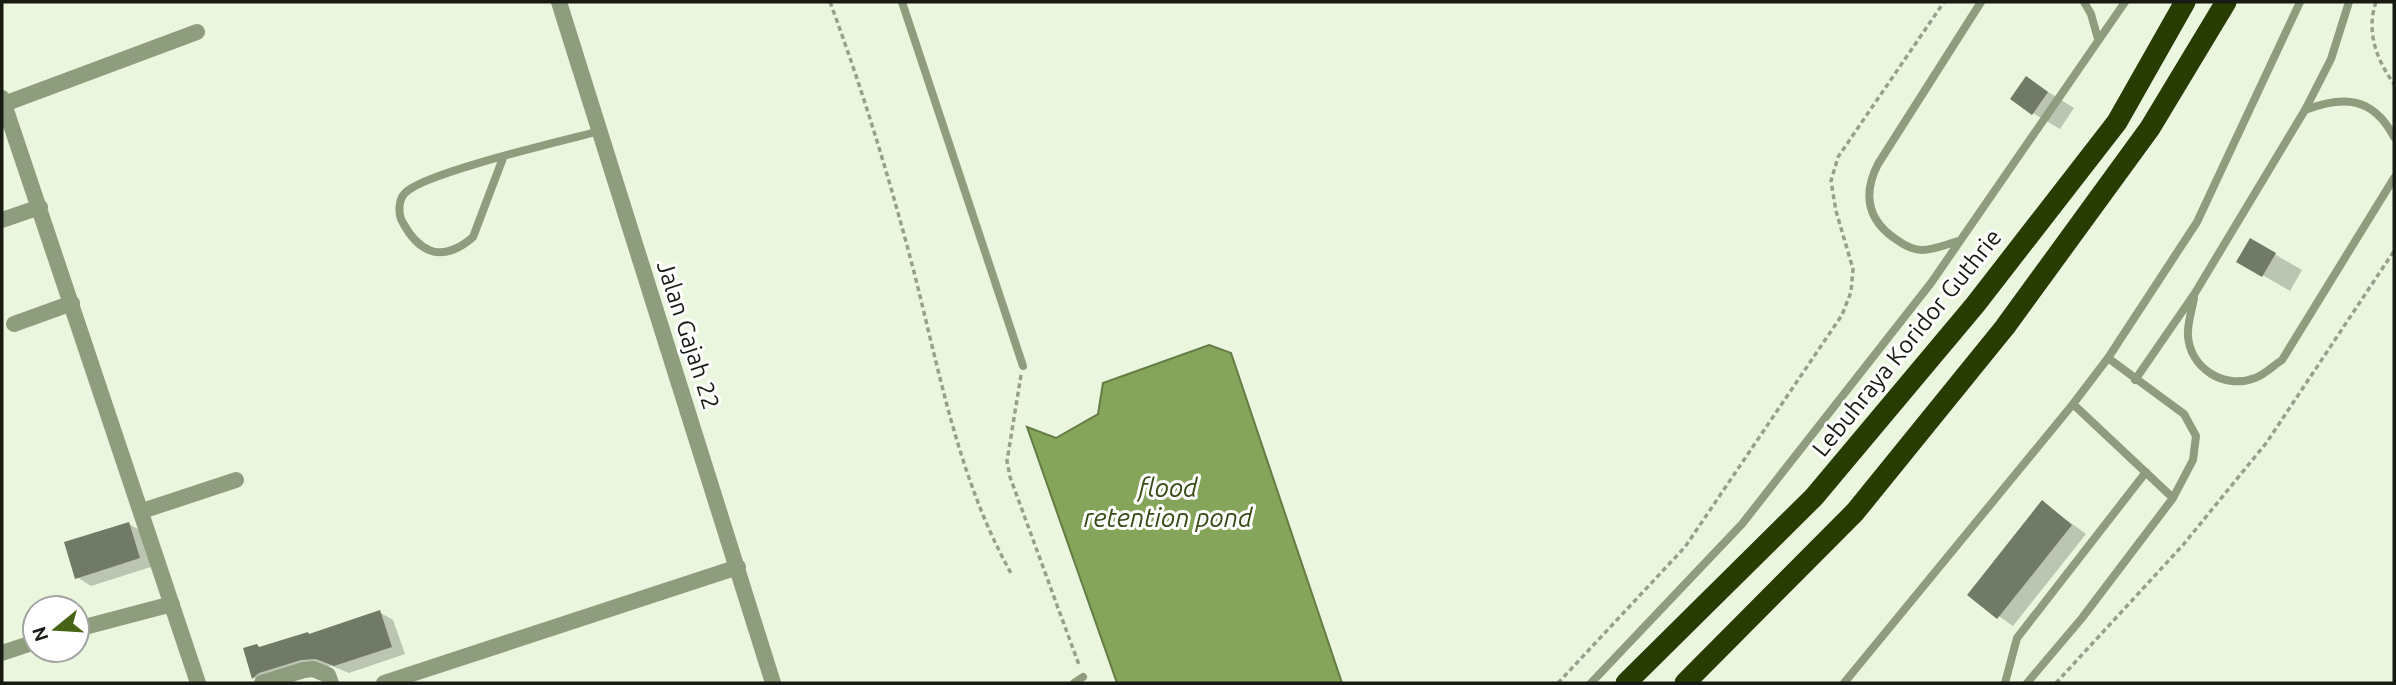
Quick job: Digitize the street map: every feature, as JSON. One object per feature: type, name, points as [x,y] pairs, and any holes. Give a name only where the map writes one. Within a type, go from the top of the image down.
[{"type":"highway","name":"Lebuhraya Koridor Guthrie","points":[[1626,683],[1814,497],[1975,305],[2117,122],[2185,2]]},
{"type":"highway","points":[[1685,683],[1855,512],[2005,327],[2150,128],[2226,2]]},
{"type":"street","name":"Jalan Gajah 22","points":[[559,2],[773,683]]},
{"type":"street","points":[[197,32],[3,101],[7,134],[40,207],[198,683]]},
{"type":"street","points":[[2,220],[40,207]]},
{"type":"street","points":[[14,324],[72,303]]},
{"type":"street","points":[[142,512],[236,480]]},
{"type":"street","points":[[384,683],[738,567]]},
{"type":"street","points":[[91,625],[172,604]]},
{"type":"street","points":[[2,653],[21,647]]},
{"type":"street","points":[[262,683],[313,669],[328,675],[331,683]]},
{"type":"lane","points":[[902,2],[1023,366]]},
{"type":"lane","points":[[1959,241],[1932,249],[1910,248],[1881,228],[1873,216],[1868,192],[1870,179],[1878,164],[1981,2]]},
{"type":"lane","points":[[2084,2],[2098,39]]},
{"type":"lane","points":[[1591,683],[1742,524],[1931,283],[2125,2]]},
{"type":"lane","points":[[1843,683],[2108,358],[2197,222],[2300,2]]},
{"type":"lane","points":[[2135,380],[2195,293],[2305,110],[2330,59],[2349,2]]},
{"type":"lane","points":[[2305,110],[2326,102],[2343,100],[2365,104],[2387,124],[2394,137]]},
{"type":"lane","points":[[503,158],[473,237],[463,246],[447,251],[431,251],[415,241],[401,221],[399,207],[404,194],[419,184],[445,174],[600,131]]},
{"type":"lane","points":[[2195,293],[2188,334],[2192,356],[2206,372],[2233,383],[2255,378],[2282,360],[2394,178]]},
{"type":"lane","points":[[2027,683],[2082,618],[2173,498],[2193,460],[2196,436],[2184,414],[2108,358]]},
{"type":"lane","points":[[2073,404],[2173,498]]},
{"type":"lane","points":[[2005,683],[2017,638],[2146,472]]},
{"type":"lane","points":[[1074,683],[1083,677]]},
{"type":"path","points":[[831,2],[890,177],[955,435],[991,539],[1012,575]]},
{"type":"path","points":[[1558,683],[1685,547],[1842,315],[1852,292],[1853,269],[1836,211],[1831,181],[1838,156],[1944,2]]},
{"type":"path","points":[[2376,2],[2371,28],[2374,44],[2394,84]]},
{"type":"path","points":[[2056,683],[2183,545],[2267,442],[2394,251]]},
{"type":"path","points":[[1023,366],[1007,461],[1010,477],[1083,677]]},
{"type":"water","name":"flood retention pond","points":[[1209,345],[1231,353],[1342,683],[1117,683],[1027,427],[1056,438],[1098,414],[1103,383]]},
{"type":"building","points":[[2026,76],[2048,92],[2032,115],[2010,99]]},
{"type":"building","points":[[2250,238],[2276,253],[2262,277],[2236,262]]},
{"type":"building","points":[[2042,500],[2072,525],[1997,619],[1967,595]]},
{"type":"building","points":[[129,522],[140,558],[75,579],[64,542]]},
{"type":"building","points":[[380,610],[392,647],[334,666],[316,659],[301,660],[259,673],[252,679],[243,648],[257,644],[259,647],[308,632],[309,634]]}]
